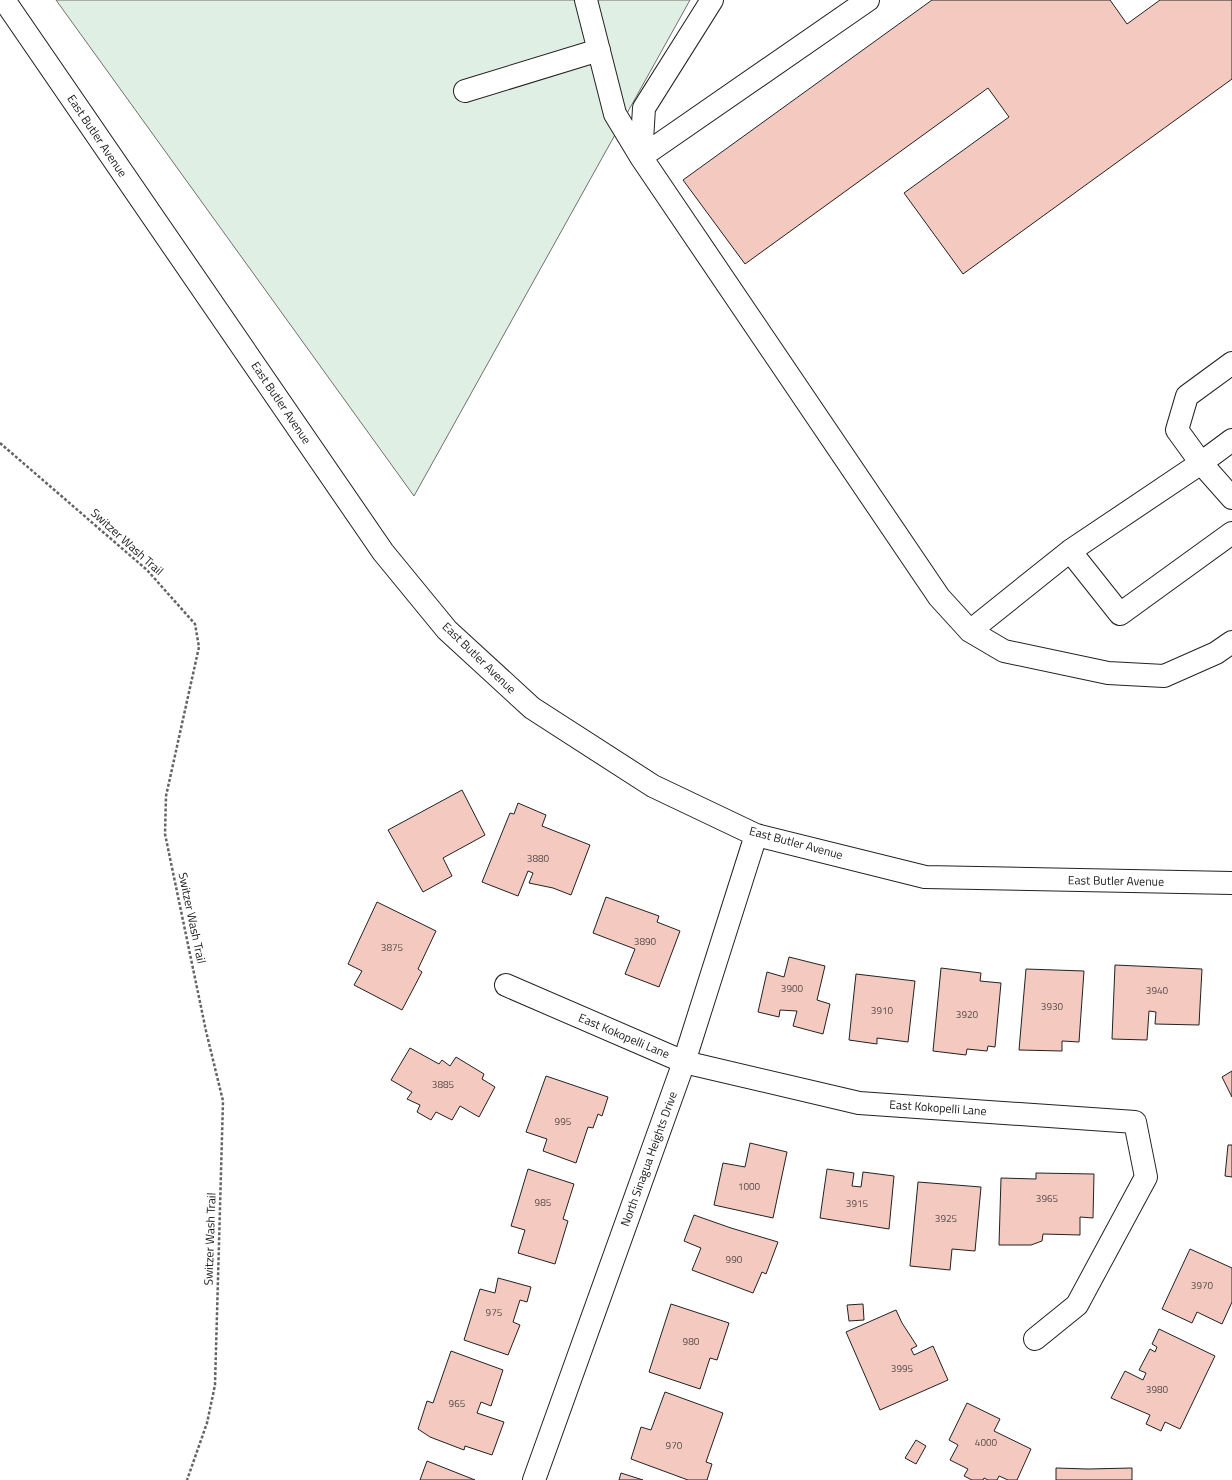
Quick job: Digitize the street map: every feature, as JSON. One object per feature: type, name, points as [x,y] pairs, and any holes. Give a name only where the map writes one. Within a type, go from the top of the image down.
[{"type":"street","name":"East Butler Avenue","points":[[4,0],[383,552],[447,630],[532,708],[654,786],[756,835],[925,877],[1232,883]]},
{"type":"street","points":[[586,0],[615,114],[641,157],[938,597],[970,631],[1004,651],[1108,673],[1164,676],[1216,653],[1232,642]]},
{"type":"street","points":[[641,157],[644,108],[712,0]]},
{"type":"street","points":[[641,157],[868,0]]},
{"type":"street","points":[[465,91],[599,50]]},
{"type":"street","points":[[1232,363],[1187,396],[1177,430],[1201,463],[1232,498]]},
{"type":"street","points":[[970,631],[1070,551],[1201,463],[1232,440]]},
{"type":"street","points":[[1070,551],[1120,614],[1232,533]]},
{"type":"street","name":"North Sinagua Heights Drive","points":[[534,1480],[684,1062],[756,835]]},
{"type":"street","name":"East Kokopelli Lane","points":[[506,985],[684,1062],[859,1103],[1135,1122],[1146,1177],[1077,1305],[1035,1339]]},
{"type":"path","name":"Switzer Wash Trail","points":[[0,443],[147,570],[195,624],[199,647],[166,796],[165,834],[206,1031],[223,1101],[215,1385],[207,1423],[187,1480]]},
{"type":"green space","points":[[56,0],[690,0],[414,496]]},
{"type":"building","points":[[932,0],[1110,0],[1127,24],[1160,0],[1232,0],[1232,79],[963,274],[904,193],[1009,117],[988,88],[745,264],[683,180]]},
{"type":"building","points":[[462,790],[485,835],[443,858],[452,876],[423,892],[388,830]]},
{"type":"building","points":[[518,803],[546,815],[542,826],[590,845],[571,895],[553,888],[529,883],[533,873],[528,871],[518,896],[482,882],[510,813],[514,814]]},
{"type":"building","points":[[606,897],[659,916],[657,922],[680,931],[659,987],[625,974],[635,949],[593,933]]},
{"type":"building","points":[[377,902],[436,931],[418,969],[422,972],[402,1010],[354,985],[362,971],[348,964]]},
{"type":"building","points":[[789,957],[825,966],[817,1000],[830,1004],[823,1034],[793,1026],[797,1011],[780,1010],[779,1017],[758,1012],[767,972],[784,977]]},
{"type":"building","points":[[1115,965],[1202,969],[1199,1025],[1155,1024],[1156,1012],[1149,1011],[1147,1040],[1112,1039]]},
{"type":"building","points":[[941,968],[981,973],[980,981],[1001,983],[995,1047],[988,1046],[987,1051],[967,1049],[966,1055],[933,1051]]},
{"type":"building","points":[[1026,969],[1084,971],[1079,1042],[1062,1041],[1062,1051],[1019,1050]]},
{"type":"building","points":[[856,974],[915,981],[908,1042],[877,1038],[877,1044],[849,1040]]},
{"type":"building","points":[[410,1048],[439,1064],[442,1060],[450,1066],[456,1057],[484,1074],[482,1079],[495,1087],[479,1117],[460,1106],[452,1120],[436,1112],[431,1120],[417,1112],[420,1105],[407,1099],[412,1092],[391,1080]]},
{"type":"building","points":[[1232,1071],[1232,1097],[1222,1077]]},
{"type":"building","points":[[546,1076],[608,1097],[602,1116],[598,1114],[593,1128],[588,1127],[576,1163],[543,1151],[547,1139],[526,1132]]},
{"type":"building","points":[[750,1143],[787,1152],[773,1218],[714,1205],[723,1163],[745,1167]]},
{"type":"building","points":[[1228,1145],[1232,1145],[1232,1177],[1225,1176]]},
{"type":"building","points":[[528,1169],[574,1184],[563,1219],[568,1221],[555,1264],[518,1253],[525,1230],[511,1226]]},
{"type":"building","points":[[827,1169],[854,1173],[852,1186],[861,1187],[863,1172],[894,1176],[889,1229],[820,1218]]},
{"type":"building","points":[[1036,1173],[1094,1174],[1093,1218],[1080,1217],[1080,1235],[1043,1234],[1042,1241],[1031,1245],[999,1245],[1001,1178],[1036,1179]]},
{"type":"building","points":[[918,1182],[981,1187],[975,1251],[952,1249],[950,1270],[910,1266]]},
{"type":"building","points":[[694,1215],[778,1242],[766,1274],[762,1272],[753,1293],[692,1270],[701,1248],[684,1241]]},
{"type":"building","points":[[1190,1249],[1232,1268],[1232,1302],[1222,1324],[1197,1312],[1192,1323],[1162,1309]]},
{"type":"building","points":[[498,1278],[531,1287],[527,1302],[520,1300],[513,1322],[520,1325],[508,1355],[464,1340],[480,1289],[495,1293]]},
{"type":"building","points":[[671,1304],[729,1323],[717,1360],[710,1358],[700,1389],[649,1372]]},
{"type":"building","points":[[863,1304],[864,1320],[849,1321],[847,1305]]},
{"type":"building","points":[[896,1310],[902,1323],[917,1346],[911,1349],[914,1355],[933,1346],[948,1380],[880,1410],[846,1332]]},
{"type":"building","points":[[1159,1329],[1215,1356],[1180,1429],[1165,1422],[1161,1431],[1146,1424],[1150,1415],[1111,1398],[1125,1371],[1143,1380],[1146,1373],[1139,1370],[1150,1349],[1155,1352],[1157,1347],[1152,1344]]},
{"type":"building","points":[[451,1351],[503,1370],[491,1406],[481,1402],[477,1413],[504,1422],[492,1455],[465,1446],[464,1450],[430,1437],[418,1429],[427,1401],[433,1403]]},
{"type":"building","points":[[665,1392],[723,1413],[706,1462],[712,1464],[707,1480],[688,1480],[631,1459],[641,1427],[651,1430]]},
{"type":"building","points":[[967,1403],[1000,1419],[994,1431],[1031,1449],[1017,1480],[1008,1480],[999,1476],[997,1480],[988,1480],[984,1478],[983,1480],[972,1480],[964,1476],[968,1469],[950,1460],[958,1445],[949,1440]]},
{"type":"building","points":[[916,1440],[926,1446],[916,1464],[905,1458]]},
{"type":"building","points":[[427,1461],[475,1480],[420,1480]]},
{"type":"building","points":[[1056,1468],[1132,1468],[1132,1480],[1056,1480]]},
{"type":"building","points":[[621,1473],[643,1480],[619,1480]]}]
